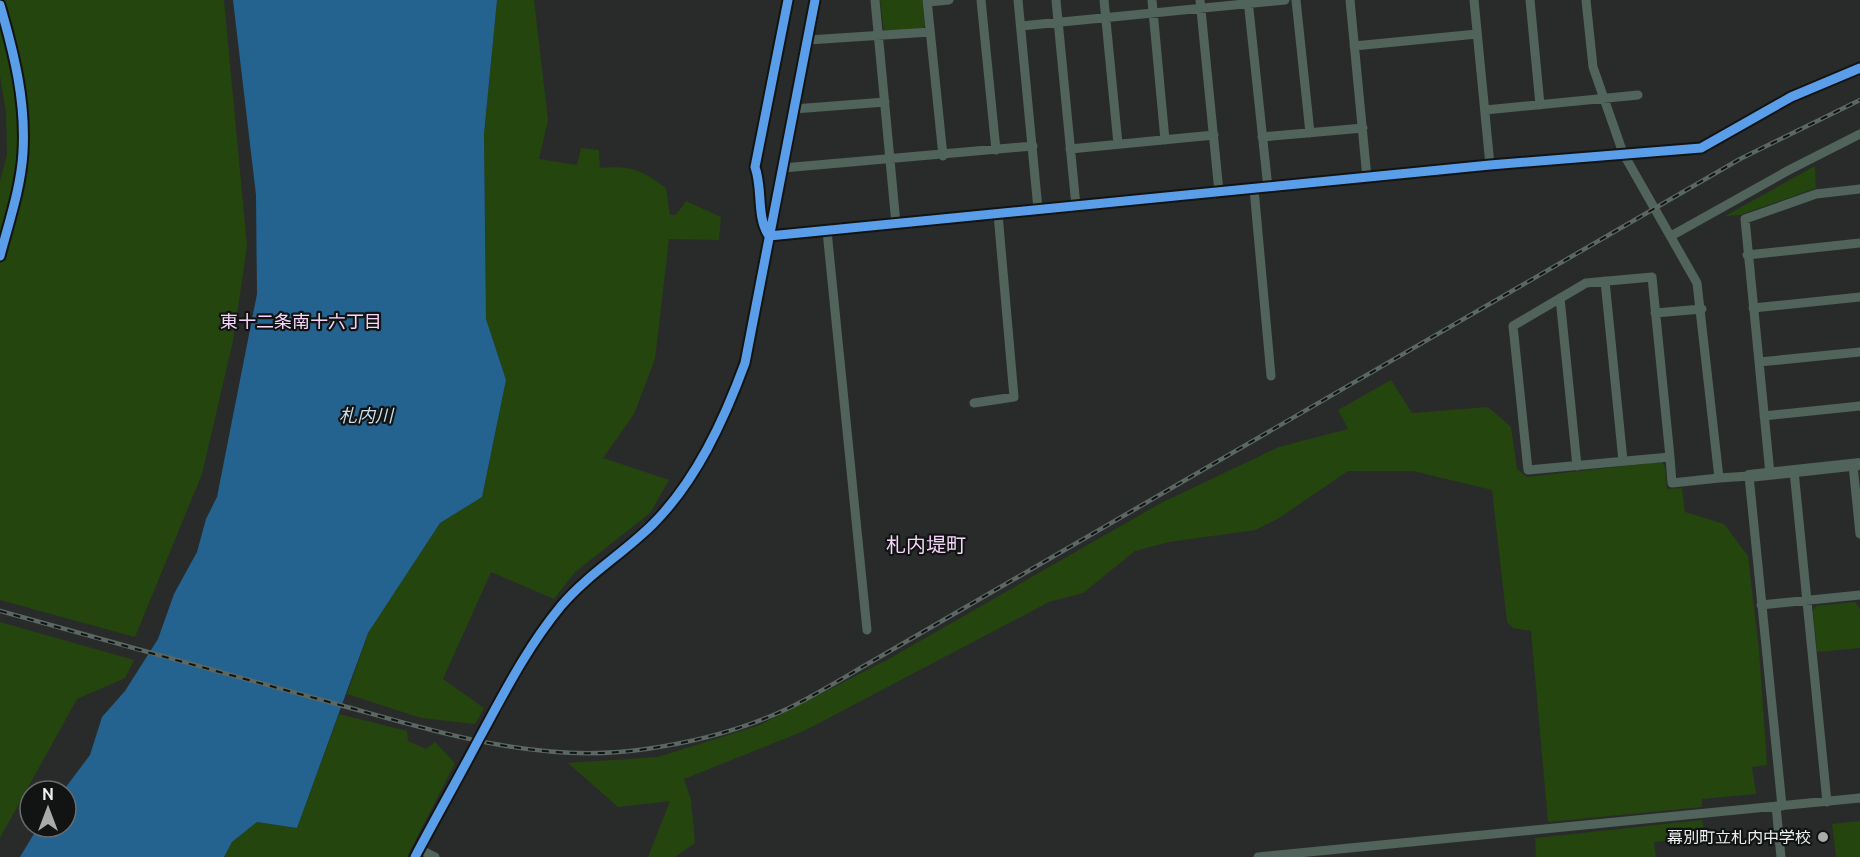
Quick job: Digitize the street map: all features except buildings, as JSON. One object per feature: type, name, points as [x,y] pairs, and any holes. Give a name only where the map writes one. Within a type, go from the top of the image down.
[{"type":"street","points":[[769,236],[763,228],[760,180],[755,167],[788,0]]},
{"type":"street","points":[[435,857],[417,853],[528,648],[562,605],[587,579],[626,548],[664,513],[710,442],[729,406],[745,363],[815,0]]},
{"type":"street","points":[[875,0],[896,224]]},
{"type":"street","points":[[943,156],[928,1],[949,0]]},
{"type":"street","points":[[981,0],[996,150]]},
{"type":"street","points":[[1018,0],[1038,209]]},
{"type":"street","points":[[1056,0],[1076,206]]},
{"type":"street","points":[[1104,0],[1118,144]]},
{"type":"street","points":[[1152,0],[1165,140]]},
{"type":"street","points":[[1021,26],[1154,13],[1201,4],[1285,0]]},
{"type":"street","points":[[1296,0],[1310,133]]},
{"type":"street","points":[[1350,0],[1367,178]]},
{"type":"street","points":[[1474,0],[1490,165]]},
{"type":"street","points":[[1530,0],[1540,105]]},
{"type":"street","points":[[1586,0],[1593,67],[1623,153],[1695,276],[1702,309],[1719,478]]},
{"type":"street","points":[[1249,2],[1268,188]]},
{"type":"street","points":[[1201,4],[1219,192]]},
{"type":"street","points":[[0,5],[16,64],[21,99],[23,142],[18,185],[0,256]]},
{"type":"street","points":[[808,40],[930,32]]},
{"type":"street","points":[[1354,46],[1477,34]]},
{"type":"street","points":[[769,236],[1490,165],[1701,147],[1791,97],[1860,68]]},
{"type":"street","points":[[1485,110],[1638,95]]},
{"type":"street","points":[[794,109],[885,102]]},
{"type":"street","points":[[1262,137],[1363,128]]},
{"type":"street","points":[[1671,236],[1860,134]]},
{"type":"street","points":[[1070,149],[1214,135]]},
{"type":"street","points":[[783,168],[890,161],[1033,146]]},
{"type":"street","points":[[1254,189],[1270,376]]},
{"type":"street","points":[[1770,474],[1745,219],[1816,194],[1860,189]]},
{"type":"street","points":[[974,403],[1014,397],[998,214]]},
{"type":"street","points":[[827,231],[867,630]]},
{"type":"street","points":[[1747,255],[1860,243]]},
{"type":"street","points":[[1670,457],[1528,470],[1514,326],[1586,283],[1652,277],[1670,457],[1672,483],[1857,465],[1860,534]]},
{"type":"street","points":[[1605,281],[1623,461]]},
{"type":"street","points":[[1753,308],[1860,297]]},
{"type":"street","points":[[1560,298],[1577,466]]},
{"type":"street","points":[[1655,313],[1702,309]]},
{"type":"street","points":[[1759,362],[1860,352]]},
{"type":"street","points":[[1764,416],[1860,406]]},
{"type":"street","points":[[1794,471],[1827,802]]},
{"type":"street","points":[[1749,476],[1779,806],[1781,857]]},
{"type":"street","points":[[1761,605],[1860,595]]},
{"type":"street","points":[[1258,857],[1860,798]]},
{"type":"green space","points":[[0,0],[224,0],[247,246],[233,341],[202,474],[135,637],[0,600],[0,181],[7,154],[6,112],[0,76]]},
{"type":"green space","points":[[497,0],[534,0],[548,120],[539,159],[577,165],[581,148],[599,150],[600,168],[620,167],[636,170],[666,188],[670,215],[676,215],[686,201],[721,217],[719,240],[669,239],[655,359],[634,414],[603,458],[669,480],[650,513],[575,572],[554,599],[491,572],[443,679],[484,708],[475,724],[421,718],[347,694],[368,633],[440,523],[482,497],[506,380],[486,319],[484,134]]},
{"type":"green space","points":[[880,0],[922,0],[925,25],[923,28],[884,32]]},
{"type":"green space","points":[[1815,166],[1816,188],[1740,215],[1725,216]]},
{"type":"green space","points":[[1391,380],[1412,413],[1488,407],[1511,427],[1517,469],[1527,477],[1661,462],[1665,466],[1667,489],[1682,488],[1685,512],[1724,524],[1748,556],[1759,650],[1767,765],[1752,767],[1756,794],[1702,799],[1702,807],[1548,822],[1531,631],[1513,628],[1507,622],[1492,490],[1413,471],[1348,471],[1279,518],[1255,530],[1169,542],[1135,551],[1083,593],[1049,602],[804,731],[684,779],[691,800],[695,843],[675,857],[648,857],[670,801],[618,807],[568,763],[658,757],[760,725],[887,660],[1161,503],[1279,447],[1348,429],[1338,410]]},
{"type":"green space","points":[[1855,602],[1860,609],[1860,648],[1817,652],[1813,611],[1816,606]]},
{"type":"green space","points":[[0,622],[134,660],[125,678],[77,699],[33,779],[18,779],[18,806],[0,838]]},
{"type":"green space","points":[[339,714],[407,731],[408,741],[426,749],[435,742],[455,763],[407,857],[224,857],[232,842],[257,822],[297,828]]},
{"type":"green space","points":[[1702,820],[1705,836],[1654,842],[1656,857],[1536,857],[1535,838]]},
{"type":"green space","points":[[1860,821],[1860,857],[1836,857],[1832,824]]},
{"type":"water","name":"札内川","points":[[233,0],[497,0],[484,134],[486,319],[506,380],[482,497],[440,523],[368,633],[297,828],[257,822],[232,842],[224,857],[20,857],[31,839],[78,839],[78,779],[72,779],[90,755],[102,717],[125,691],[158,639],[174,594],[197,552],[206,519],[217,497],[257,294],[256,195]]},
{"type":"railway","points":[[0,611],[399,721],[480,741],[521,748],[604,753],[646,749],[719,734],[772,716],[818,693],[1740,159],[1860,100]]},
{"type":"cycle path","points":[[788,0],[755,167],[762,220],[769,236],[1490,165],[1701,148],[1791,97],[1860,68]]},
{"type":"cycle path","points":[[415,857],[508,686],[538,637],[572,594],[642,535],[668,507],[683,489],[718,428],[745,363],[815,0]]},
{"type":"cycle path","points":[[0,5],[18,77],[23,114],[20,178],[0,256]]},
{"type":"place","name":"幕別町立札内中学校","points":[[1823,837]]},
{"type":"district","name":"東十二条南十六丁目","points":[[301,322]]},
{"type":"district","name":"札内堤町","points":[[926,545]]}]
